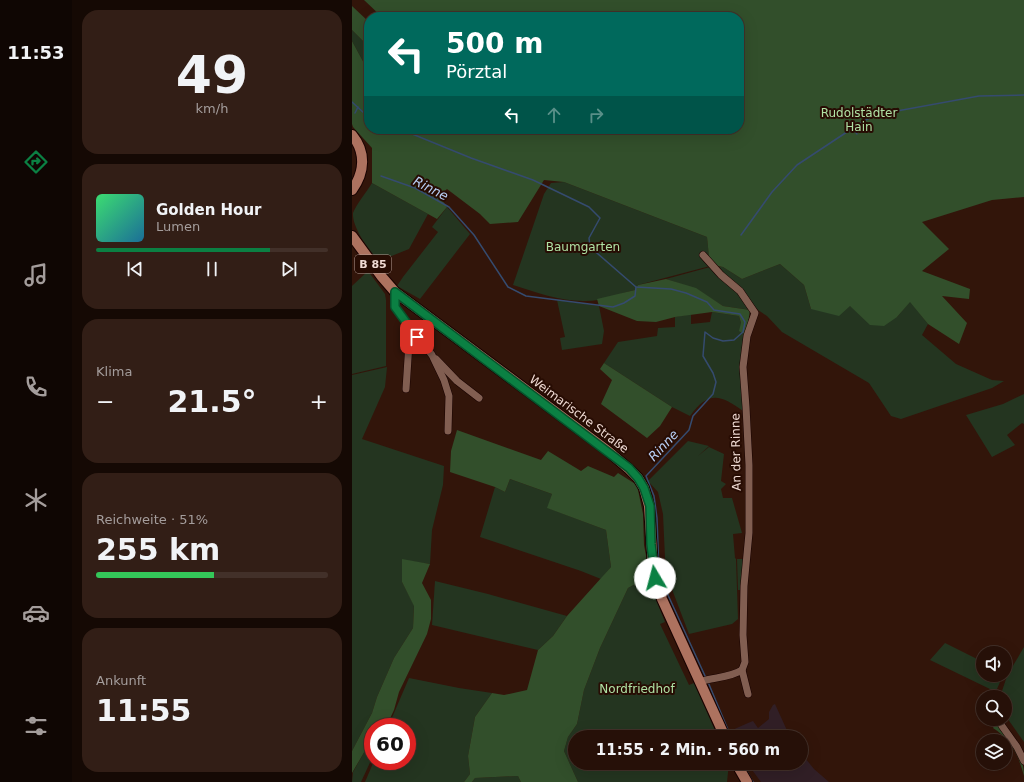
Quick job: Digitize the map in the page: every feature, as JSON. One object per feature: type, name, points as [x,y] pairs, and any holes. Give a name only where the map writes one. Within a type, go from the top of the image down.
[{"type":"main road","points":[[352,135],[363,156],[361,172],[357,184],[352,190]]},
{"type":"main road","name":"Weimarische Straße","points":[[352,236],[395,292],[608,451],[638,478],[644,488],[650,506],[651,544],[655,578],[662,599],[704,680],[722,730]]},
{"type":"main road","points":[[740,770],[746,782]]},
{"type":"street","name":"An der Rinne","points":[[703,256],[721,275],[740,291],[755,314],[747,336],[743,367],[748,465],[748,533],[742,635],[745,662],[742,670],[748,694]]},
{"type":"street","points":[[395,292],[395,307],[410,328],[432,355],[457,381],[479,398]]},
{"type":"street","points":[[406,389],[410,328]]},
{"type":"street","points":[[432,355],[444,380],[449,396],[448,431]]},
{"type":"street","points":[[704,680],[737,674],[742,670]]},
{"type":"street","points":[[1002,726],[1017,747],[1024,761]]},
{"type":"shaded area","points":[[775,704],[787,730],[732,730],[753,721],[758,728],[769,719],[769,712]]},
{"type":"shaded area","points":[[808,762],[829,782],[761,782],[752,770],[808,770]]},
{"type":"green space","name":"Rudolstädter Hain","points":[[364,0],[1024,0],[1024,197],[992,200],[922,222],[949,249],[922,271],[970,289],[969,299],[942,296],[967,323],[959,344],[928,324],[910,302],[897,317],[884,326],[870,325],[850,306],[839,316],[811,309],[804,285],[780,264],[742,279],[723,267],[717,266],[709,257],[707,237],[564,182],[544,180],[518,222],[490,224],[480,214],[447,189],[439,196],[447,207],[437,219],[372,183],[372,148],[352,124],[352,41],[364,63],[364,134],[744,134],[744,12],[377,12]]},
{"type":"green space","points":[[352,6],[364,17],[364,42],[352,30]]},
{"type":"green space","points":[[352,30],[364,42],[364,63],[352,41]]},
{"type":"green space","name":"Baumgarten","points":[[564,182],[707,237],[710,266],[638,285],[635,290],[589,301],[574,301],[556,298],[513,285],[544,194],[551,183]]},
{"type":"green space","points":[[372,183],[428,214],[409,249],[379,261],[358,232],[353,219],[355,209]]},
{"type":"green space","points":[[447,207],[470,234],[420,299],[397,286],[438,232],[432,227]]},
{"type":"green space","points":[[780,264],[804,285],[811,309],[850,306],[897,317],[910,301],[928,324],[922,335],[956,364],[992,380],[1004,381],[992,388],[901,419],[891,416],[869,383],[782,332],[767,316],[758,310],[742,290],[717,267],[723,267],[742,279]]},
{"type":"green space","points":[[710,267],[738,292],[750,310],[723,306],[696,289],[666,279]]},
{"type":"green space","points":[[368,271],[385,294],[386,366],[352,374],[352,286]]},
{"type":"green space","points":[[666,279],[696,288],[723,306],[750,310],[748,323],[744,334],[739,331],[741,323],[739,316],[712,312],[675,317],[656,322],[637,321],[599,306],[597,299],[635,290],[638,285]]},
{"type":"green space","points":[[557,300],[599,306],[604,331],[602,344],[562,350],[560,338],[565,337]]},
{"type":"green space","points":[[712,312],[739,316],[744,334],[743,411],[728,401],[715,398],[703,402],[690,416],[672,407],[604,363],[618,342],[657,336],[658,328],[675,327],[675,317],[691,314],[691,324],[710,322]]},
{"type":"green space","points":[[604,363],[672,407],[660,426],[647,438],[601,404],[612,380],[600,369]]},
{"type":"green space","points":[[387,367],[385,387],[362,439],[444,466],[443,485],[432,530],[430,564],[402,560],[402,582],[414,605],[413,628],[394,658],[369,718],[364,718],[364,728],[352,751],[352,375]]},
{"type":"green space","points":[[1024,394],[1024,424],[1022,423],[1007,435],[1015,445],[992,457],[966,415],[1003,404]]},
{"type":"green space","points":[[457,430],[541,460],[548,451],[581,471],[588,466],[614,477],[618,473],[637,485],[643,514],[644,545],[650,576],[628,588],[600,648],[584,690],[577,724],[573,730],[568,730],[568,737],[564,751],[568,760],[568,770],[573,770],[578,782],[521,782],[518,776],[475,778],[472,782],[464,782],[470,774],[468,756],[475,717],[492,693],[504,695],[527,690],[538,650],[553,636],[567,616],[611,567],[606,530],[547,508],[552,494],[510,479],[505,492],[495,487],[450,472],[451,451]]},
{"type":"green space","points":[[688,441],[709,446],[698,456],[709,447],[724,454],[721,481],[726,484],[721,489],[723,498],[732,498],[742,533],[733,534],[736,559],[738,619],[732,624],[689,634],[673,592],[665,558],[663,514],[658,492],[648,481]]},
{"type":"green space","points":[[510,479],[552,494],[548,508],[606,530],[611,567],[601,579],[480,537],[495,487],[505,492]]},
{"type":"green space","points":[[402,559],[430,564],[422,583],[431,600],[431,619],[427,634],[399,692],[390,718],[369,718],[394,658],[413,628],[414,606],[402,582]]},
{"type":"green space","points":[[737,559],[745,559],[741,590],[738,590]]},
{"type":"green space","name":"Nordfriedhof","points":[[650,576],[657,602],[665,622],[660,624],[689,685],[694,683],[715,730],[573,730],[577,724],[584,690],[600,648],[628,588]]},
{"type":"green space","points":[[435,581],[567,616],[553,636],[538,650],[432,625]]},
{"type":"green space","points":[[945,643],[976,658],[976,682],[1000,682],[997,689],[992,690],[930,660]]},
{"type":"green space","points":[[1024,647],[1024,742],[1012,725],[1012,690],[1002,690],[1005,682],[1012,682],[1012,667]]},
{"type":"green space","points":[[409,678],[492,693],[475,717],[468,756],[470,774],[464,782],[365,782],[370,770],[416,770],[416,718],[392,718]]},
{"type":"green space","points":[[994,726],[1000,726],[1006,734],[1001,734],[993,728]]},
{"type":"green space","points":[[364,728],[364,752],[352,773],[352,751]]},
{"type":"green space","name":"Nordfriedhof","points":[[568,737],[568,760],[564,751]]},
{"type":"green space","points":[[1012,742],[1022,761],[1024,776],[1020,762],[1013,749]]},
{"type":"green space","points":[[364,753],[364,770],[367,770],[361,782],[352,782],[353,772]]},
{"type":"green space","name":"Nordfriedhof","points":[[573,770],[728,770],[727,782],[578,782]]},
{"type":"green space","points":[[518,776],[521,782],[472,782],[475,778]]},
{"type":"waterway","points":[[741,235],[772,192],[797,165],[875,115],[979,96],[1024,95]]},
{"type":"waterway","name":"Rinne","points":[[352,102],[364,113]]},
{"type":"waterway","name":"Rinne","points":[[355,113],[358,107]]},
{"type":"waterway","points":[[853,129],[857,134]]},
{"type":"waterway","name":"Rinne","points":[[412,134],[471,158],[533,180],[589,207],[600,218],[589,238],[590,247],[636,287],[671,289],[686,293],[707,302],[714,310],[740,314],[745,322],[743,332],[734,340],[723,341],[713,338],[705,332],[703,356],[713,373],[716,382],[713,394],[693,416],[689,430],[646,476],[654,496],[657,518],[659,573]]},
{"type":"waterway","name":"Rinne","points":[[381,176],[415,188],[449,207],[474,235],[508,287],[526,296],[613,307],[624,303],[635,296],[636,287]]},
{"type":"waterway","name":"Rinne","points":[[662,582],[706,678]]},
{"type":"waterway","name":"Rinne","points":[[708,682],[728,730]]},
{"type":"waterway","name":"Rinne","points":[[746,770],[753,782]]},
{"type":"route","points":[[417,337],[395,307],[395,292],[629,468],[644,488],[650,506],[651,544],[655,578]]}]
